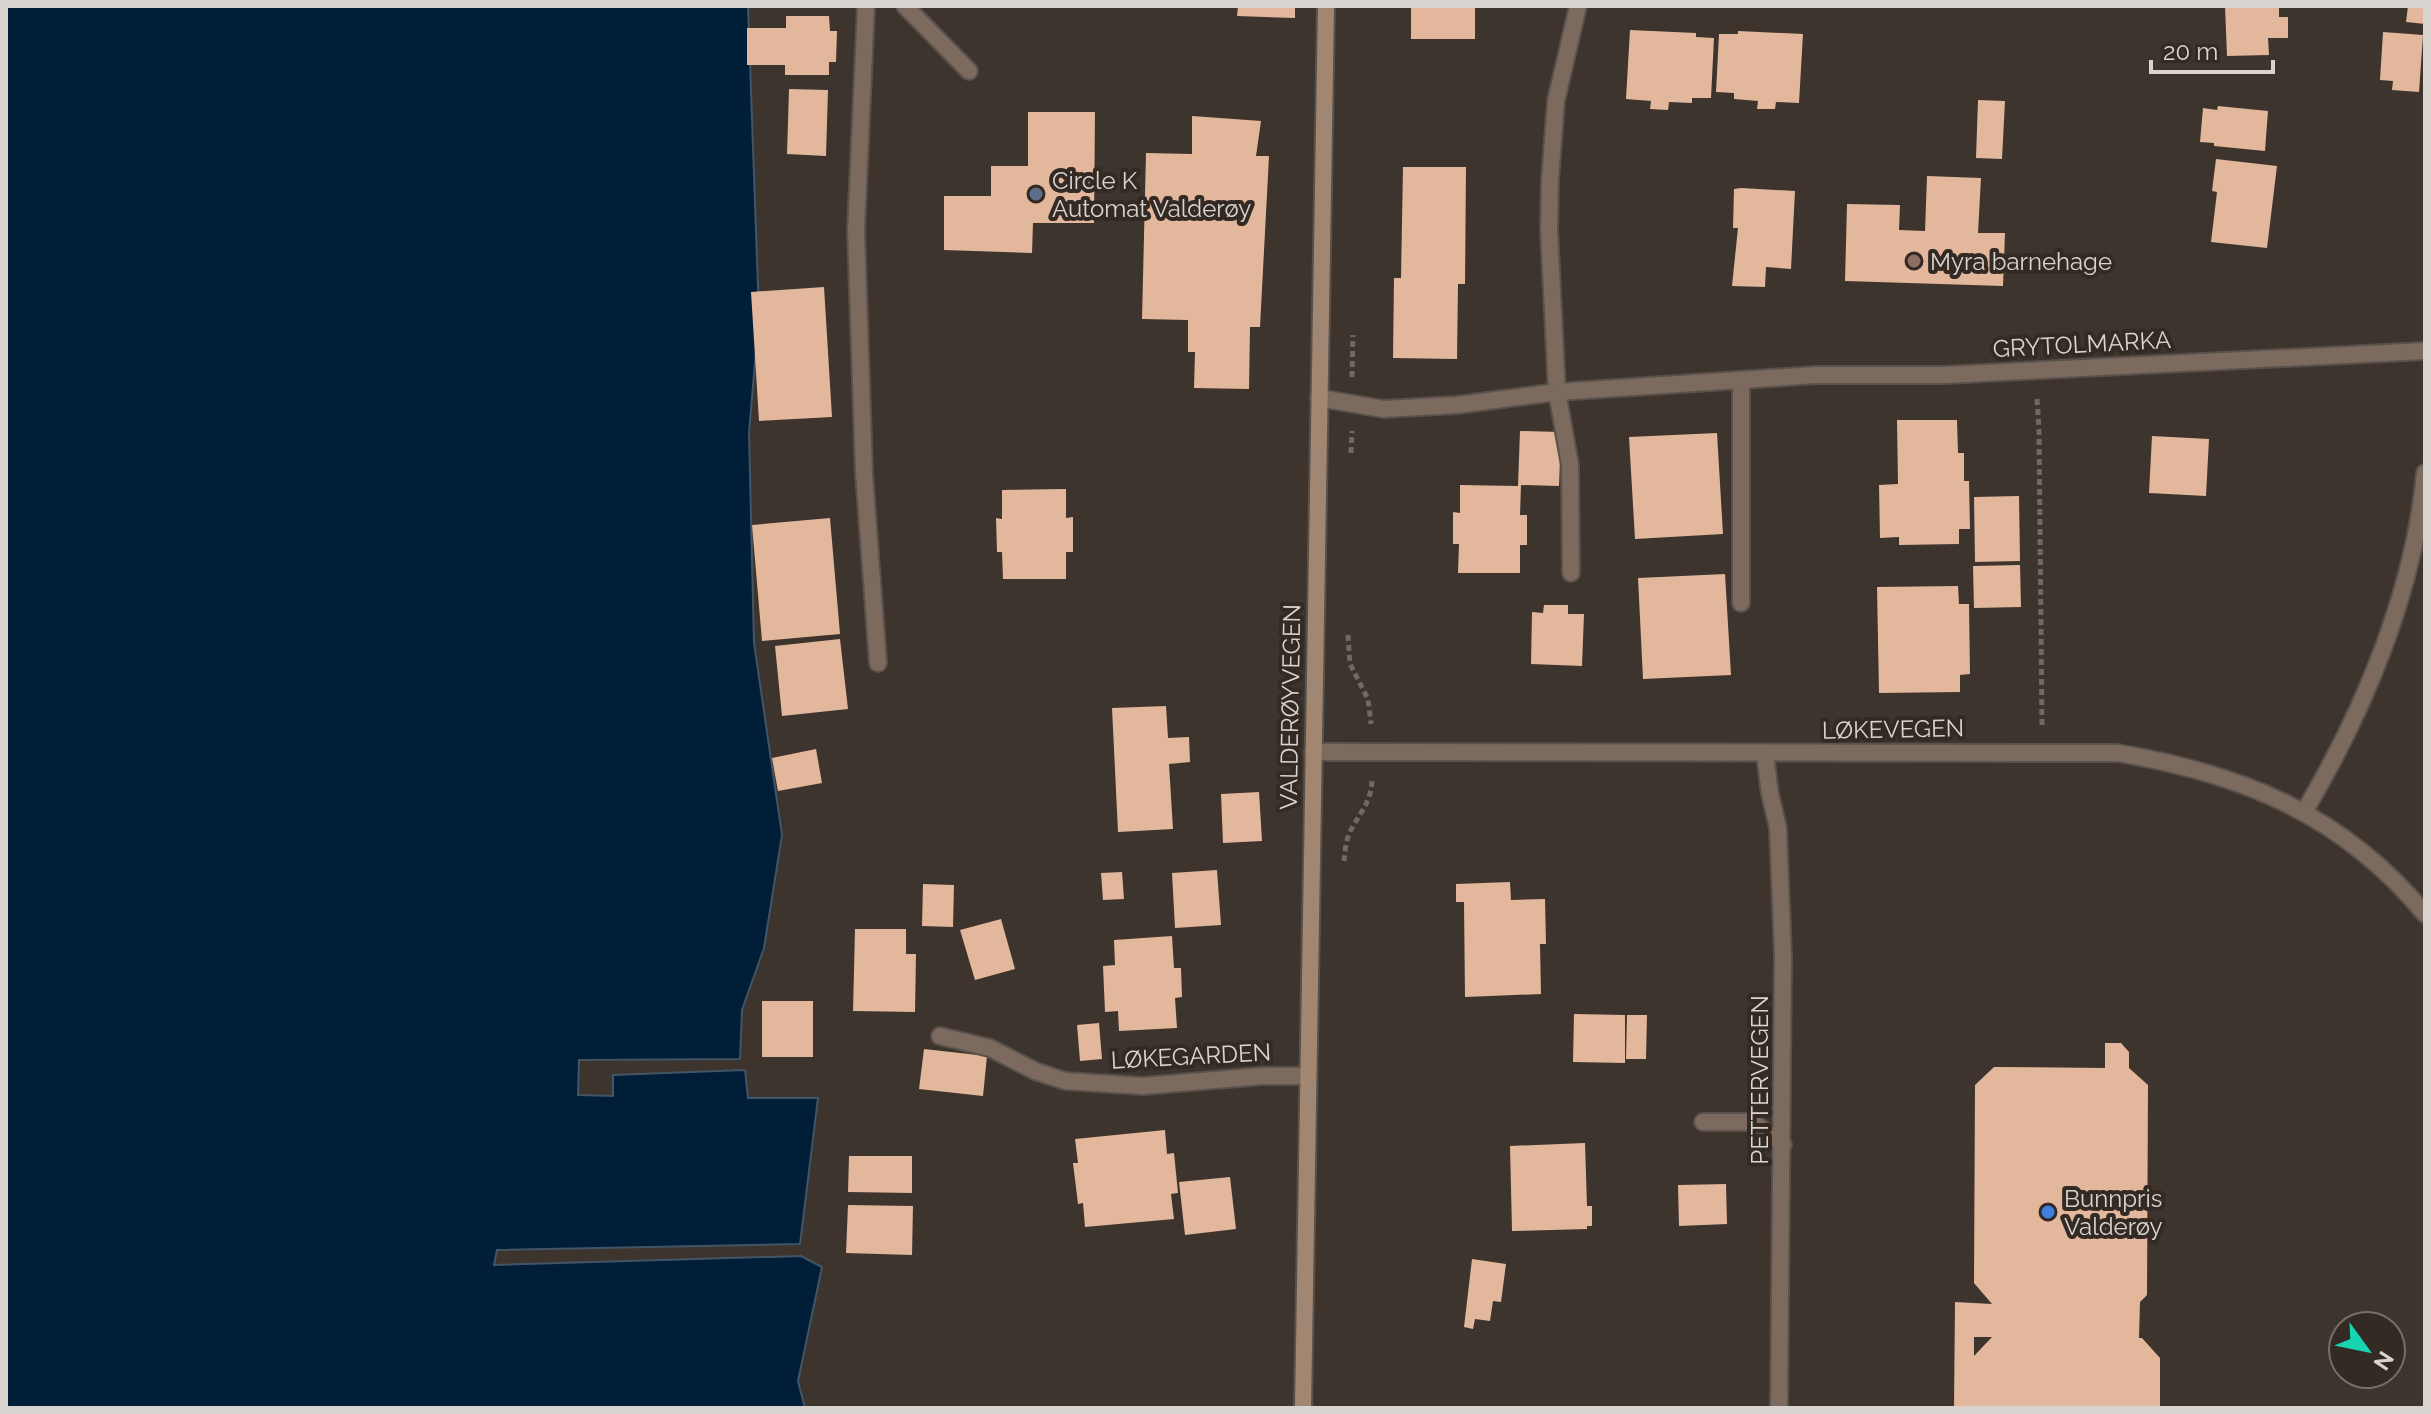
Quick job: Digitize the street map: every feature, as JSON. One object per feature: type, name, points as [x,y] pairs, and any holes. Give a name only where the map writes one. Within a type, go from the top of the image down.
[{"type":"main road","name":"VALDERØYVEGEN","points":[[1303,1408],[1326,6]]},
{"type":"street","points":[[866,6],[856,230],[864,473],[878,663]]},
{"type":"street","points":[[905,6],[969,71]]},
{"type":"street","points":[[1571,573],[1570,465],[1557,392],[1549,230],[1556,101],[1578,6]]},
{"type":"street","name":"GRYTOLMARKA","points":[[1319,398],[1383,409],[1457,405],[1557,392],[1816,375],[1944,375],[2425,351]]},
{"type":"street","points":[[1741,380],[1741,603]]},
{"type":"street","points":[[2304,812],[2333,764],[2365,693],[2389,627],[2413,544],[2425,473]]},
{"type":"street","name":"LØKEVEGEN","points":[[1313,752],[1724,752],[1765,755],[2043,751],[2118,753],[2214,774],[2269,794],[2304,812],[2342,836],[2377,865],[2425,914]]},
{"type":"street","name":"PETTERVEGEN","points":[[1765,755],[1778,828],[1783,955],[1779,1408]]},
{"type":"street","name":"LØKEGARDEN","points":[[940,1036],[990,1048],[1035,1071],[1065,1081],[1143,1086],[1262,1076],[1308,1076]]},
{"type":"street","points":[[1703,1122],[1753,1122],[1783,1145]]},
{"type":"path","points":[[1351,467],[1353,326]]},
{"type":"path","points":[[2033,370],[2039,428],[2043,751]]},
{"type":"path","points":[[1343,875],[1348,838],[1372,791],[1371,710],[1350,664],[1347,619]]},
{"type":"water","points":[[6,6],[748,6],[759,316],[749,433],[754,643],[782,835],[764,948],[742,1010],[740,1059],[579,1060],[578,1095],[613,1096],[613,1075],[745,1070],[748,1098],[818,1098],[800,1244],[497,1250],[494,1265],[801,1256],[822,1267],[798,1381],[805,1408],[6,1408]]},
{"type":"building","points":[[1238,6],[1295,6],[1295,18],[1237,16]]},
{"type":"building","points":[[1411,6],[1475,6],[1475,39],[1411,39]]},
{"type":"building","points":[[2225,6],[2279,6],[2279,17],[2288,17],[2288,38],[2268,38],[2269,55],[2227,56]]},
{"type":"building","points":[[2408,6],[2425,6],[2425,24],[2406,22]]},
{"type":"building","points":[[786,16],[829,16],[830,31],[837,31],[836,62],[829,62],[829,75],[785,75],[785,65],[747,65],[747,28],[786,28]]},
{"type":"building","points":[[1630,30],[1696,33],[1696,37],[1714,38],[1711,98],[1692,98],[1692,103],[1669,102],[1668,110],[1650,109],[1651,101],[1626,99]]},
{"type":"building","points":[[1738,31],[1803,34],[1799,103],[1776,102],[1775,109],[1757,109],[1758,101],[1734,99],[1734,93],[1716,92],[1719,34],[1738,34]]},
{"type":"building","points":[[2383,32],[2423,35],[2419,92],[2392,90],[2393,81],[2380,80]]},
{"type":"building","points":[[789,89],[828,90],[826,156],[787,154]]},
{"type":"building","points":[[1978,100],[2005,101],[2002,159],[1976,158]]},
{"type":"building","points":[[2218,106],[2268,111],[2265,151],[2200,142],[2203,108],[2217,110]]},
{"type":"building","points":[[1028,112],[1095,112],[1094,223],[1033,223],[1032,253],[944,250],[944,196],[991,196],[991,166],[1028,166]]},
{"type":"building","points":[[1192,116],[1261,121],[1256,156],[1269,156],[1260,327],[1250,327],[1249,389],[1194,388],[1195,352],[1188,352],[1188,320],[1142,319],[1146,153],[1192,154]]},
{"type":"building","points":[[2216,159],[2277,166],[2267,248],[2211,242],[2217,192],[2212,191]]},
{"type":"building","points":[[1403,167],[1466,167],[1465,284],[1458,284],[1457,359],[1393,358],[1394,278],[1401,278]]},
{"type":"building","points":[[1927,176],[1981,178],[1978,233],[2005,233],[2003,286],[1845,281],[1847,204],[1900,205],[1899,230],[1925,231]]},
{"type":"building","points":[[1734,189],[1795,191],[1791,269],[1766,267],[1765,287],[1732,286],[1738,228],[1733,228]]},
{"type":"building","points":[[824,287],[832,417],[759,421],[751,292]]},
{"type":"building","points":[[1897,420],[1957,420],[1958,453],[1964,453],[1964,481],[1969,481],[1970,529],[1959,529],[1959,544],[1899,545],[1899,537],[1880,538],[1879,485],[1898,484]]},
{"type":"building","points":[[1520,431],[1561,432],[1559,486],[1521,485],[1520,515],[1527,515],[1527,545],[1520,545],[1520,573],[1458,573],[1459,544],[1453,544],[1453,512],[1460,513],[1460,485],[1518,486]]},
{"type":"building","points":[[1717,433],[1723,534],[1635,539],[1629,437]]},
{"type":"building","points":[[2152,436],[2209,439],[2206,496],[2149,493]]},
{"type":"building","points":[[1066,489],[1066,518],[1073,517],[1073,552],[1066,552],[1066,579],[1003,579],[1002,552],[997,552],[996,518],[1002,519],[1002,490]]},
{"type":"building","points":[[2019,496],[2020,561],[1975,562],[1974,497]]},
{"type":"building","points":[[830,518],[840,634],[762,641],[752,525]]},
{"type":"building","points":[[2020,565],[2021,607],[1974,608],[1973,566]]},
{"type":"building","points":[[1725,574],[1731,675],[1643,679],[1638,578]]},
{"type":"building","points":[[1958,586],[1959,604],[1969,604],[1970,674],[1960,675],[1960,692],[1879,693],[1877,587]]},
{"type":"building","points":[[1544,605],[1568,605],[1568,614],[1584,614],[1582,666],[1531,664],[1532,612],[1543,613]]},
{"type":"building","points":[[840,639],[848,709],[782,716],[775,646]]},
{"type":"building","points":[[1166,706],[1168,738],[1189,737],[1190,762],[1169,764],[1173,829],[1118,832],[1112,708]]},
{"type":"building","points":[[816,749],[822,783],[778,791],[772,758]]},
{"type":"building","points":[[1259,792],[1262,841],[1223,843],[1221,794]]},
{"type":"building","points":[[1217,870],[1221,925],[1175,928],[1172,873]]},
{"type":"building","points":[[1122,872],[1124,899],[1103,900],[1101,873]]},
{"type":"building","points":[[1510,882],[1511,900],[1545,899],[1546,944],[1540,944],[1541,994],[1465,997],[1464,902],[1456,902],[1456,884]]},
{"type":"building","points":[[923,884],[954,885],[953,927],[922,926]]},
{"type":"building","points":[[1001,919],[1015,969],[975,980],[960,930]]},
{"type":"building","points":[[855,929],[906,929],[906,954],[916,954],[915,1012],[853,1011]]},
{"type":"building","points":[[1172,936],[1174,968],[1181,968],[1182,997],[1175,998],[1177,1028],[1119,1031],[1118,1011],[1105,1012],[1103,966],[1115,965],[1114,940]]},
{"type":"building","points":[[762,1001],[813,1001],[813,1057],[762,1057]]},
{"type":"building","points":[[1574,1014],[1625,1015],[1625,1063],[1573,1062]]},
{"type":"building","points":[[1627,1015],[1647,1015],[1646,1059],[1626,1059]]},
{"type":"building","points":[[1099,1023],[1102,1059],[1080,1061],[1077,1025]]},
{"type":"building","points":[[2105,1043],[2121,1043],[2129,1052],[2129,1068],[2148,1085],[2147,1295],[2140,1302],[2139,1338],[2160,1358],[2160,1408],[1954,1408],[1955,1302],[1992,1304],[1974,1283],[1975,1085],[1994,1067],[2105,1068]],"holes":[[[1974,1337],[1992,1337],[1974,1356]]]},
{"type":"building","points":[[924,1049],[987,1056],[983,1096],[919,1089]]},
{"type":"building","points":[[1165,1130],[1167,1154],[1174,1153],[1178,1193],[1171,1194],[1174,1219],[1085,1227],[1083,1203],[1078,1204],[1073,1163],[1078,1163],[1075,1139]]},
{"type":"building","points":[[1585,1143],[1587,1206],[1592,1206],[1592,1226],[1587,1226],[1587,1229],[1512,1231],[1510,1146]]},
{"type":"building","points":[[849,1156],[912,1156],[912,1193],[848,1192]]},
{"type":"building","points":[[1230,1177],[1236,1229],[1185,1235],[1179,1182]]},
{"type":"building","points":[[1726,1184],[1727,1224],[1679,1226],[1678,1185]]},
{"type":"building","points":[[848,1205],[913,1206],[912,1255],[846,1253]]},
{"type":"building","points":[[1472,1259],[1506,1264],[1501,1302],[1493,1301],[1490,1321],[1475,1319],[1473,1329],[1464,1327]]},
{"type":"place","name":"Circle K Automat Valderøy","points":[[1036,194]]},
{"type":"place","name":"Myra barnehage","points":[[1914,261]]},
{"type":"place","name":"Bunnpris Valderøy","points":[[2048,1212]]}]
